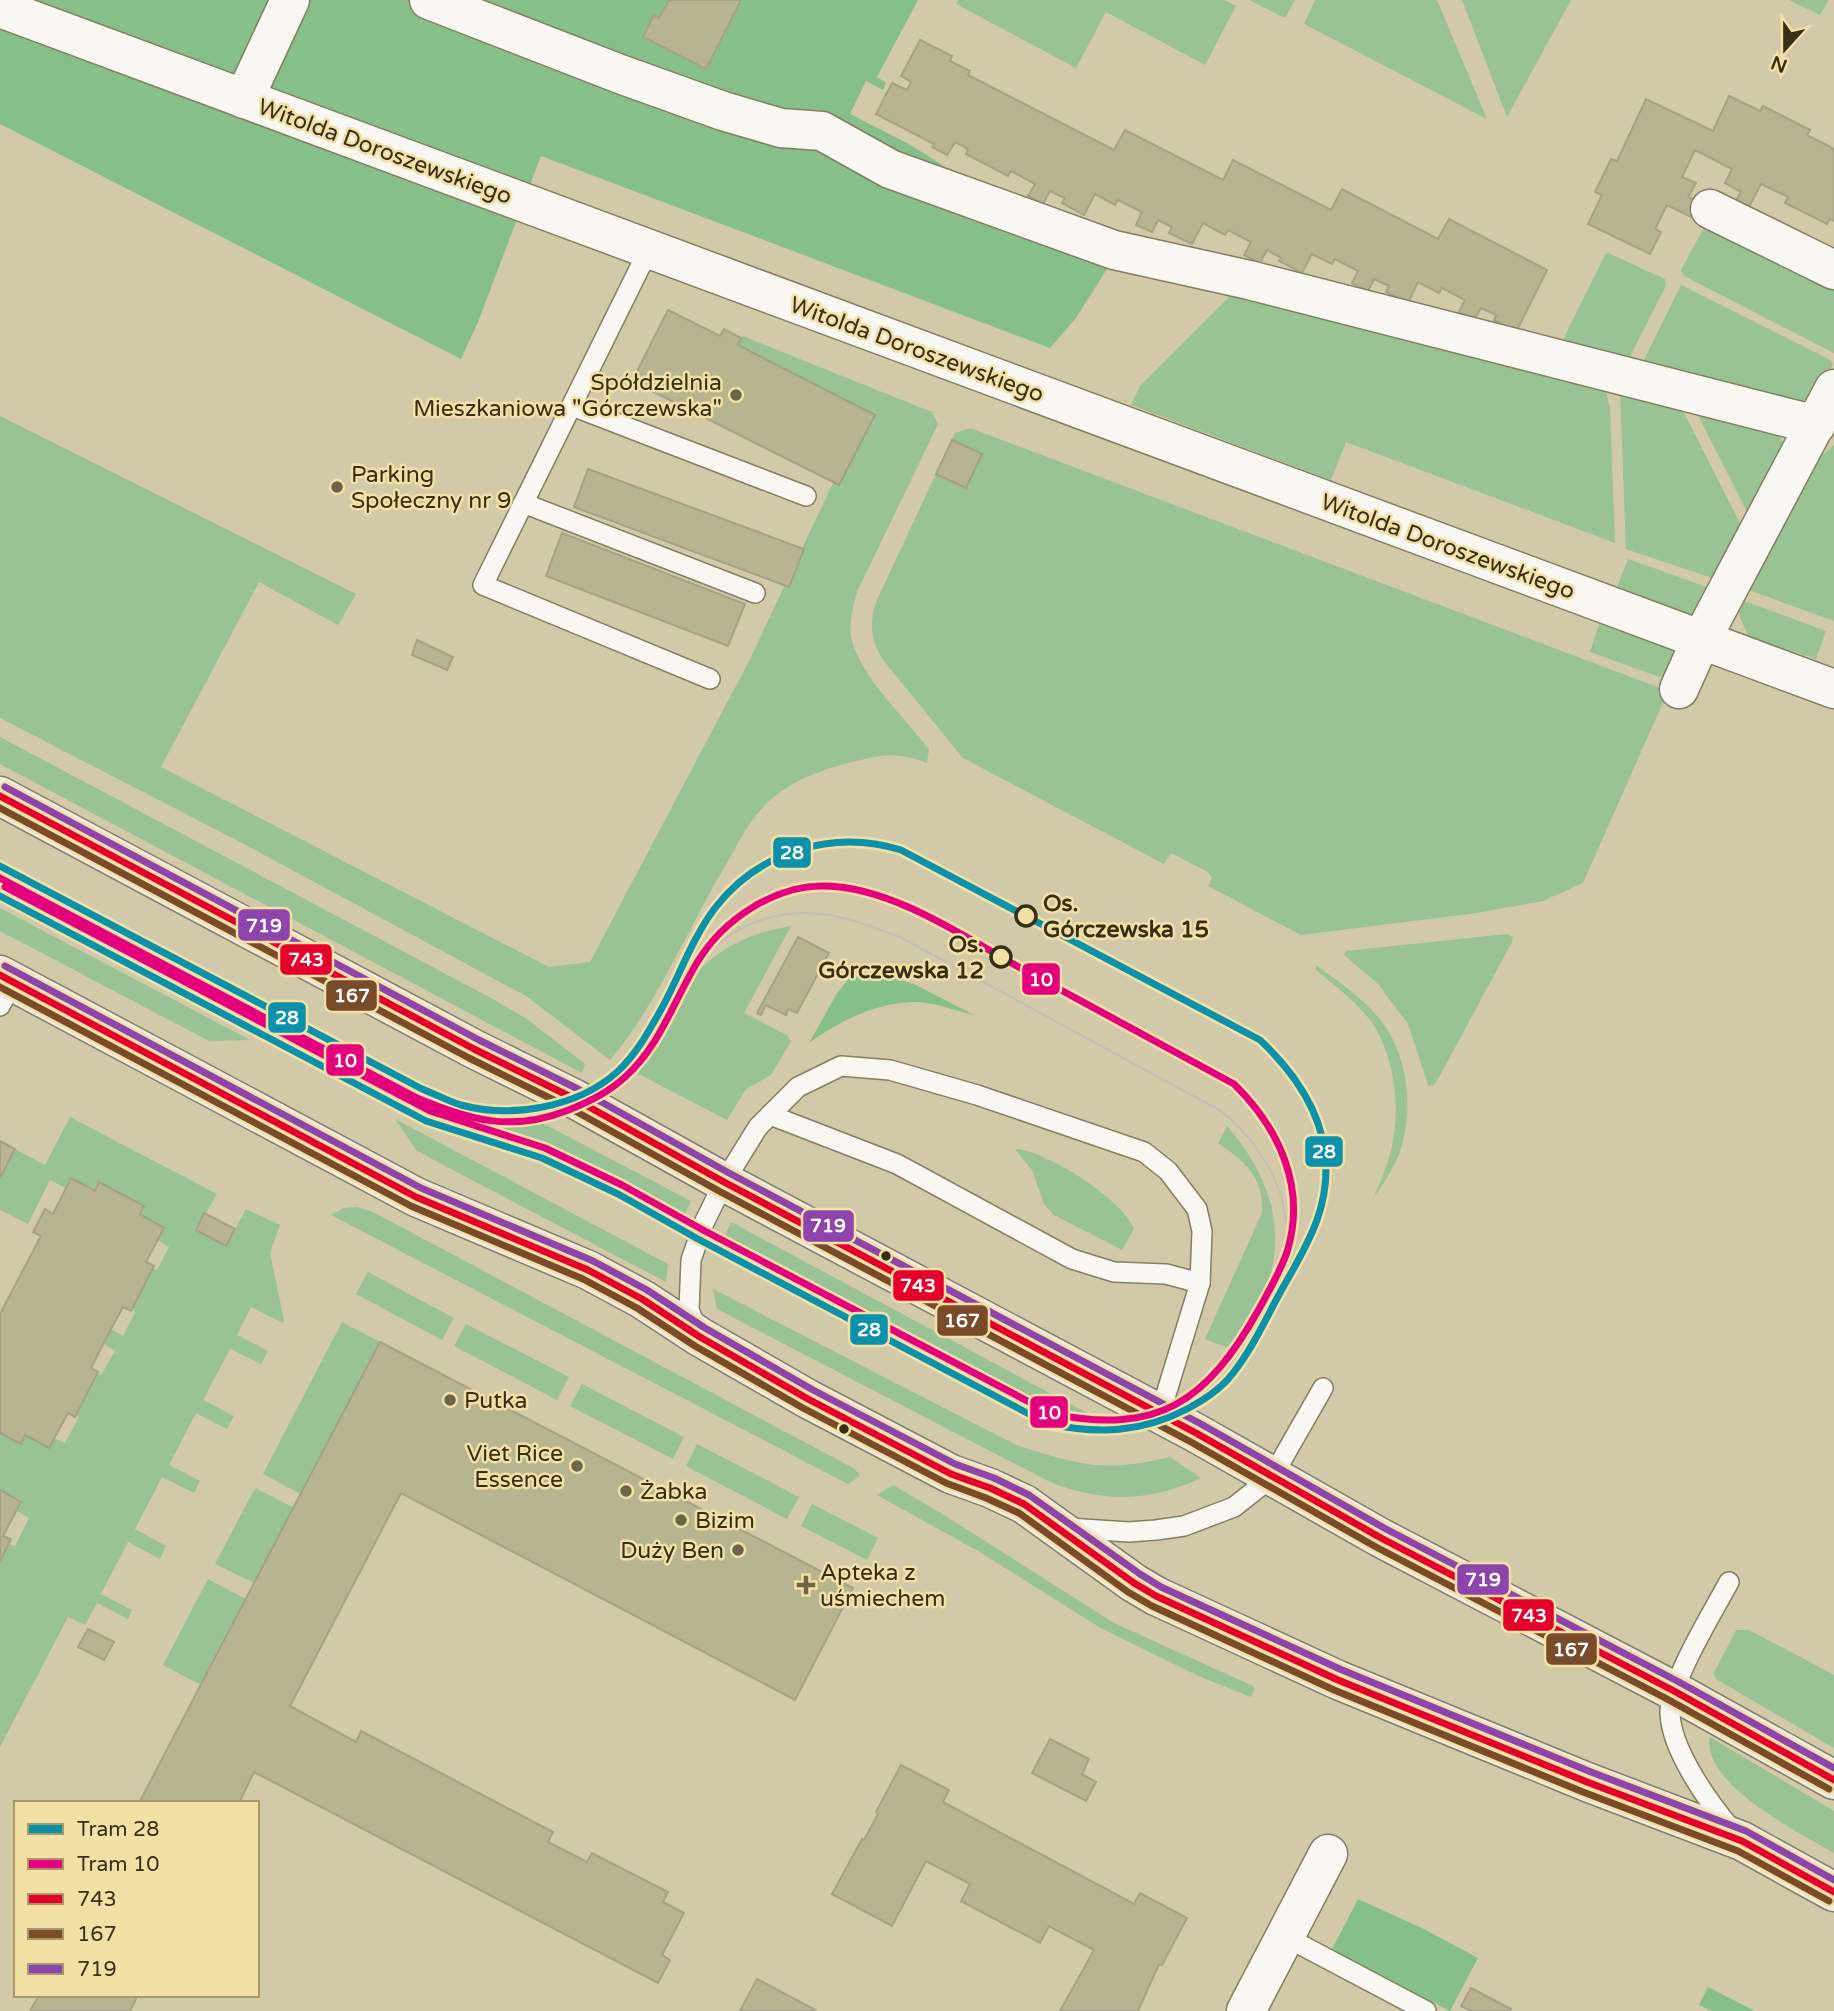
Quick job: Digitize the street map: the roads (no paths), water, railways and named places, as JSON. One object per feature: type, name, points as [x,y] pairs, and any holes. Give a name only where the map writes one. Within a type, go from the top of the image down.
[{"type":"main road","points":[[0,796],[474,1049],[573,1098],[724,1182],[1160,1413],[1381,1538],[1674,1691],[1834,1780]]},
{"type":"main road","points":[[4,988],[416,1197],[588,1270],[642,1299],[700,1337],[808,1399],[951,1474],[1024,1504],[1134,1583],[1235,1634],[1587,1782],[1742,1841],[1834,1892]]},
{"type":"street","points":[[244,99],[290,0]]},
{"type":"street","points":[[429,0],[723,111],[781,128],[822,131],[890,169],[1114,250],[1249,280],[1816,425]]},
{"type":"street","name":"Witolda Doroszewskiego","points":[[0,8],[1834,689]]},
{"type":"street","points":[[1710,209],[1834,270]]},
{"type":"street","points":[[1679,689],[1701,640],[1834,389]]},
{"type":"street","points":[[1246,2011],[1328,1854]]},
{"type":"lane","points":[[649,249],[483,585],[710,679]]},
{"type":"lane","points":[[572,406],[806,496]]},
{"type":"lane","points":[[523,503],[755,593]]},
{"type":"lane","points":[[700,1337],[689,1310],[691,1260],[703,1225],[724,1182],[758,1127],[799,1087],[841,1066],[890,1070],[1144,1152],[1168,1171],[1197,1209],[1202,1231],[1200,1283],[1160,1413]]},
{"type":"lane","points":[[770,1115],[897,1164],[1072,1259],[1114,1272],[1166,1274],[1200,1283]]},
{"type":"lane","points":[[1056,1526],[1088,1531],[1129,1532],[1184,1526],[1234,1507],[1272,1477],[1323,1388]]},
{"type":"lane","points":[[1729,1582],[1674,1691],[1670,1711],[1671,1726],[1696,1779],[1721,1817],[1742,1841]]},
{"type":"lane","points":[[1286,1937],[1426,2011]]},
{"type":"tram line","name":"28","points":[[0,866],[422,1089],[461,1105],[501,1111],[544,1107],[564,1102],[601,1084],[617,1072],[648,1032],[707,919],[733,888],[753,872],[775,859],[824,844],[875,844],[901,850],[1260,1040],[1294,1079],[1317,1122],[1324,1145],[1324,1194],[1309,1238],[1251,1347],[1220,1387],[1187,1409],[1136,1427],[1102,1430],[1048,1424],[618,1194],[542,1158],[426,1121],[0,896]]},
{"type":"tram line","name":"10","points":[[0,878],[417,1098],[472,1117],[508,1122],[546,1117],[582,1105],[612,1088],[625,1077],[657,1037],[689,976],[709,946],[722,931],[752,907],[788,891],[806,887],[825,886],[877,895],[928,916],[1234,1084],[1264,1120],[1285,1161],[1291,1182],[1293,1205],[1287,1252],[1240,1341],[1220,1368],[1199,1389],[1176,1404],[1151,1415],[1122,1420],[1052,1414],[622,1185],[545,1148],[430,1111],[5,887]]},
{"type":"tram line","points":[[670,995],[710,950],[726,938],[761,920],[781,915],[815,913],[852,920],[900,937],[1221,1111],[1236,1124],[1261,1154],[1271,1171],[1284,1206],[1287,1226],[1285,1264],[1268,1314]]},
{"type":"place","name":"Spółdzielnia Mieszkaniowa \"Górczewska\"","points":[[736,395]]},
{"type":"place","name":"Parking Społeczny nr 9","points":[[337,487]]},
{"type":"place","name":"Os. Górczewska 15","points":[[1026,916]]},
{"type":"place","name":"Os. Górczewska 12","points":[[1001,957]]},
{"type":"place","name":"Putka","points":[[450,1400]]},
{"type":"place","name":"Viet Rice Essence","points":[[577,1466]]},
{"type":"place","name":"Żabka","points":[[626,1491]]},
{"type":"place","name":"Bizim","points":[[681,1520]]},
{"type":"place","name":"Duży Ben","points":[[738,1550]]},
{"type":"place","name":"Apteka z uśmiechem","points":[[806,1585]]}]
